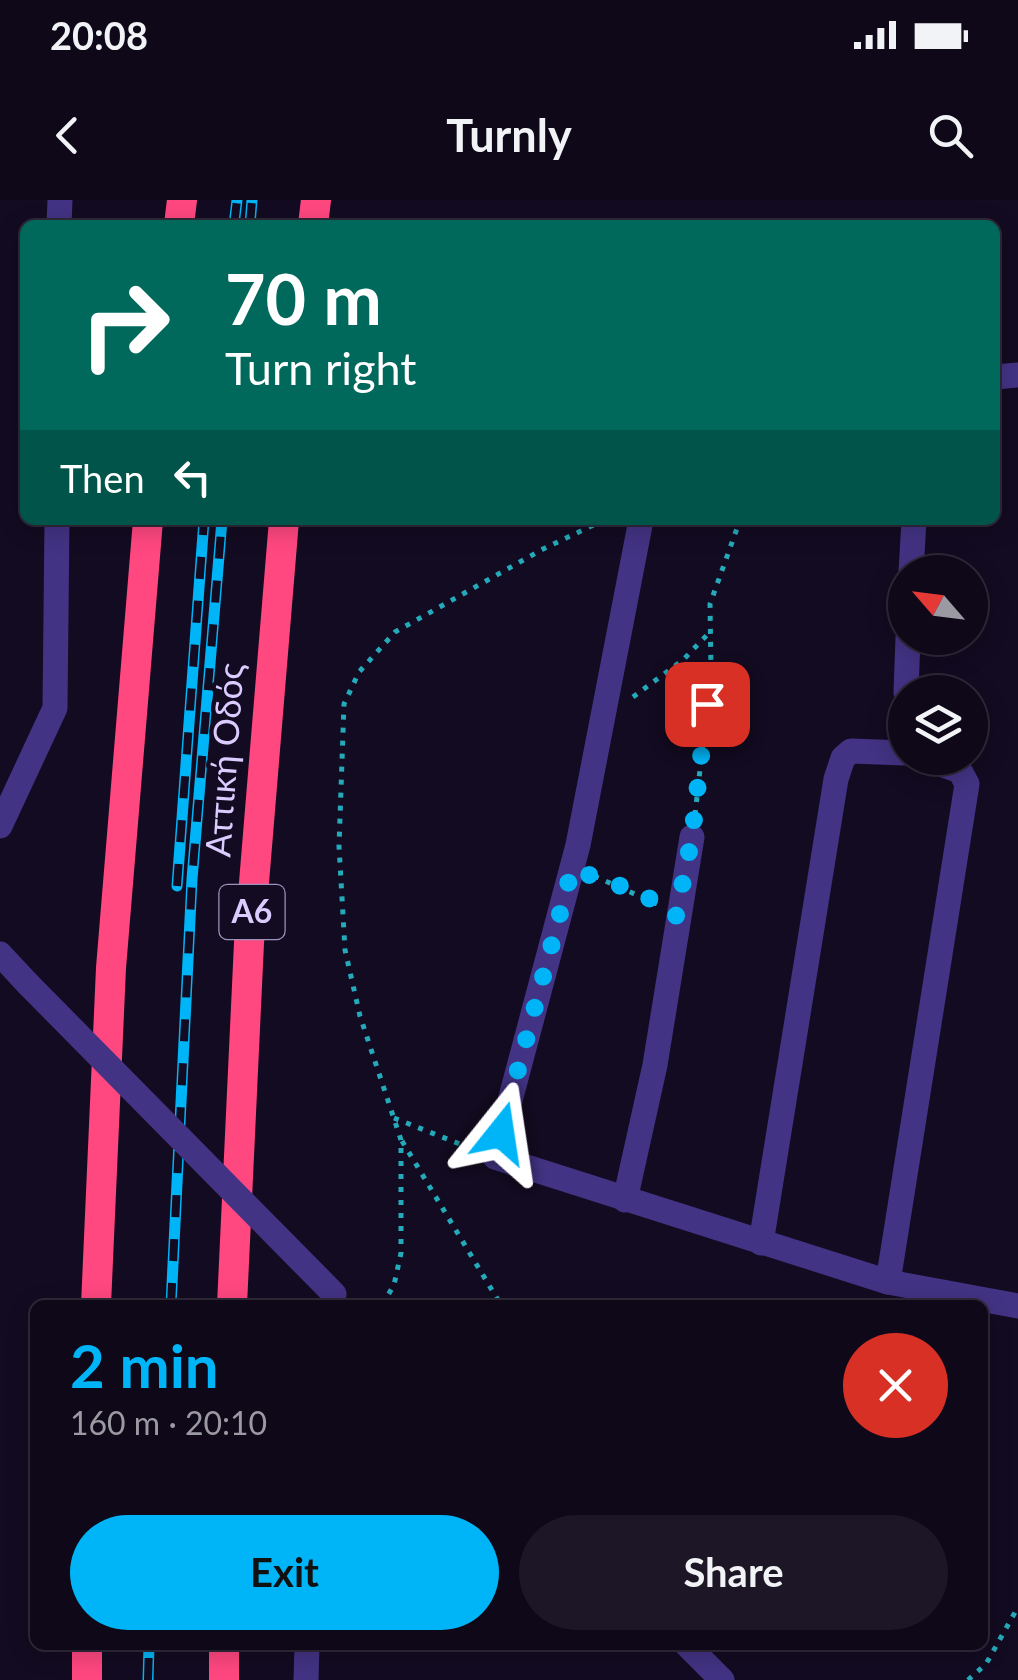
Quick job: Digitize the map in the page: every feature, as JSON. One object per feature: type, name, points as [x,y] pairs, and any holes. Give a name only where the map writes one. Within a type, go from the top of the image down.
[{"type":"highway","points":[[96,1300],[111,968],[148,525]]},
{"type":"highway","name":"Αττική Οδός","points":[[232,1300],[249,942],[284,525]]},
{"type":"highway","points":[[87,1650],[87,1680]]},
{"type":"highway","points":[[224,1650],[224,1680]]},
{"type":"street","points":[[0,826],[26,779],[55,708],[58,525]]},
{"type":"street","points":[[641,525],[606,716],[572,869],[495,1157],[888,1282],[1017,1298]]},
{"type":"street","points":[[912,555],[914,525]]},
{"type":"street","points":[[760,1243],[836,780],[843,758],[850,751],[888,752]]},
{"type":"street","points":[[888,1282],[967,784],[962,775]]},
{"type":"street","points":[[0,804],[26,779]]},
{"type":"street","points":[[625,1200],[656,1064],[676,916],[692,837]]},
{"type":"street","points":[[0,954],[340,1299]]},
{"type":"street","points":[[306,1680],[308,1650]]},
{"type":"street","points":[[691,1650],[722,1680]]},
{"type":"path","points":[[498,1300],[401,1140],[360,1016],[345,950],[339,846],[344,704],[359,672],[394,632],[593,525]]},
{"type":"path","points":[[692,837],[711,670],[707,635],[710,604],[738,525]]},
{"type":"path","points":[[606,716],[683,660],[707,635]]},
{"type":"path","points":[[572,869],[641,893],[676,916]]},
{"type":"path","points":[[394,1118],[495,1157]]},
{"type":"path","points":[[385,1300],[394,1285],[401,1253],[401,1140]]},
{"type":"path","points":[[968,1680],[986,1664],[1018,1608]]},
{"type":"railway","points":[[235,220],[237,200]]},
{"type":"railway","points":[[250,220],[252,200]]},
{"type":"railway","points":[[177,886],[204,525]]},
{"type":"railway","points":[[171,1300],[192,879],[222,525]]},
{"type":"railway","points":[[148,1680],[149,1650]]},
{"type":"route","points":[[501,1133],[572,869],[641,893],[676,916],[692,837],[707,704]]}]
